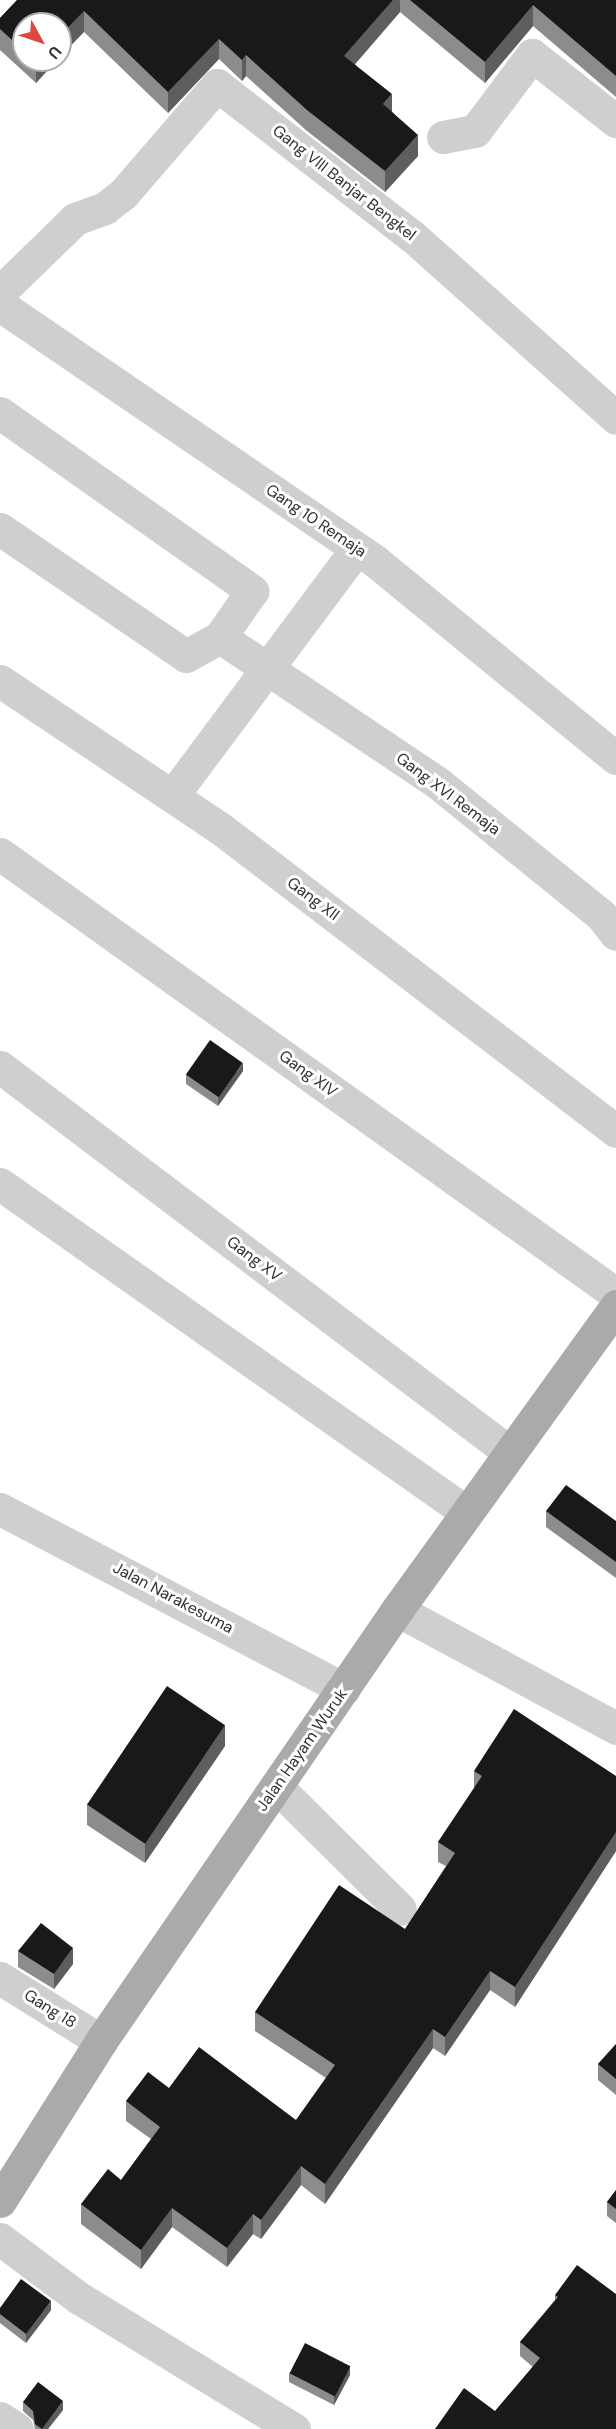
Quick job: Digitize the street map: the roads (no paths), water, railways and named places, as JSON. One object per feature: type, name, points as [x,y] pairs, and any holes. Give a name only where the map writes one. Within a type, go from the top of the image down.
[{"type":"main road","name":"Jalan Hayam Wuruk","points":[[0,2201],[101,2041],[345,1689],[396,1610],[508,1452],[616,1306]]},
{"type":"street","points":[[443,137],[475,131],[531,55],[616,121]]},
{"type":"street","name":"Gang VIII Banjar Bengkel","points":[[0,292],[75,219],[105,208],[123,194],[217,85],[412,236],[616,418]]},
{"type":"street","name":"Gang 10 Remaja","points":[[0,305],[375,561],[616,758]]},
{"type":"street","points":[[0,413],[252,591],[219,637],[186,656],[0,529]]},
{"type":"street","points":[[173,795],[349,560]]},
{"type":"street","name":"Gang XVI Remaja","points":[[219,637],[438,783],[600,915],[616,934]]},
{"type":"street","name":"Gang XII","points":[[0,681],[173,795],[616,1131]]},
{"type":"street","name":"Gang XIV","points":[[0,854],[616,1294]]},
{"type":"street","name":"Gang XV","points":[[0,1067],[508,1452]]},
{"type":"street","points":[[0,1184],[466,1512]]},
{"type":"street","name":"Jalan Narakesuma","points":[[0,1509],[345,1689]]},
{"type":"street","points":[[396,1610],[616,1728]]},
{"type":"street","points":[[277,1787],[400,1909]]},
{"type":"street","name":"Gang 18","points":[[0,1978],[101,2041]]},
{"type":"street","points":[[0,2239],[79,2298],[294,2429]]},
{"type":"street","points":[[0,2418],[17,2429]]}]
